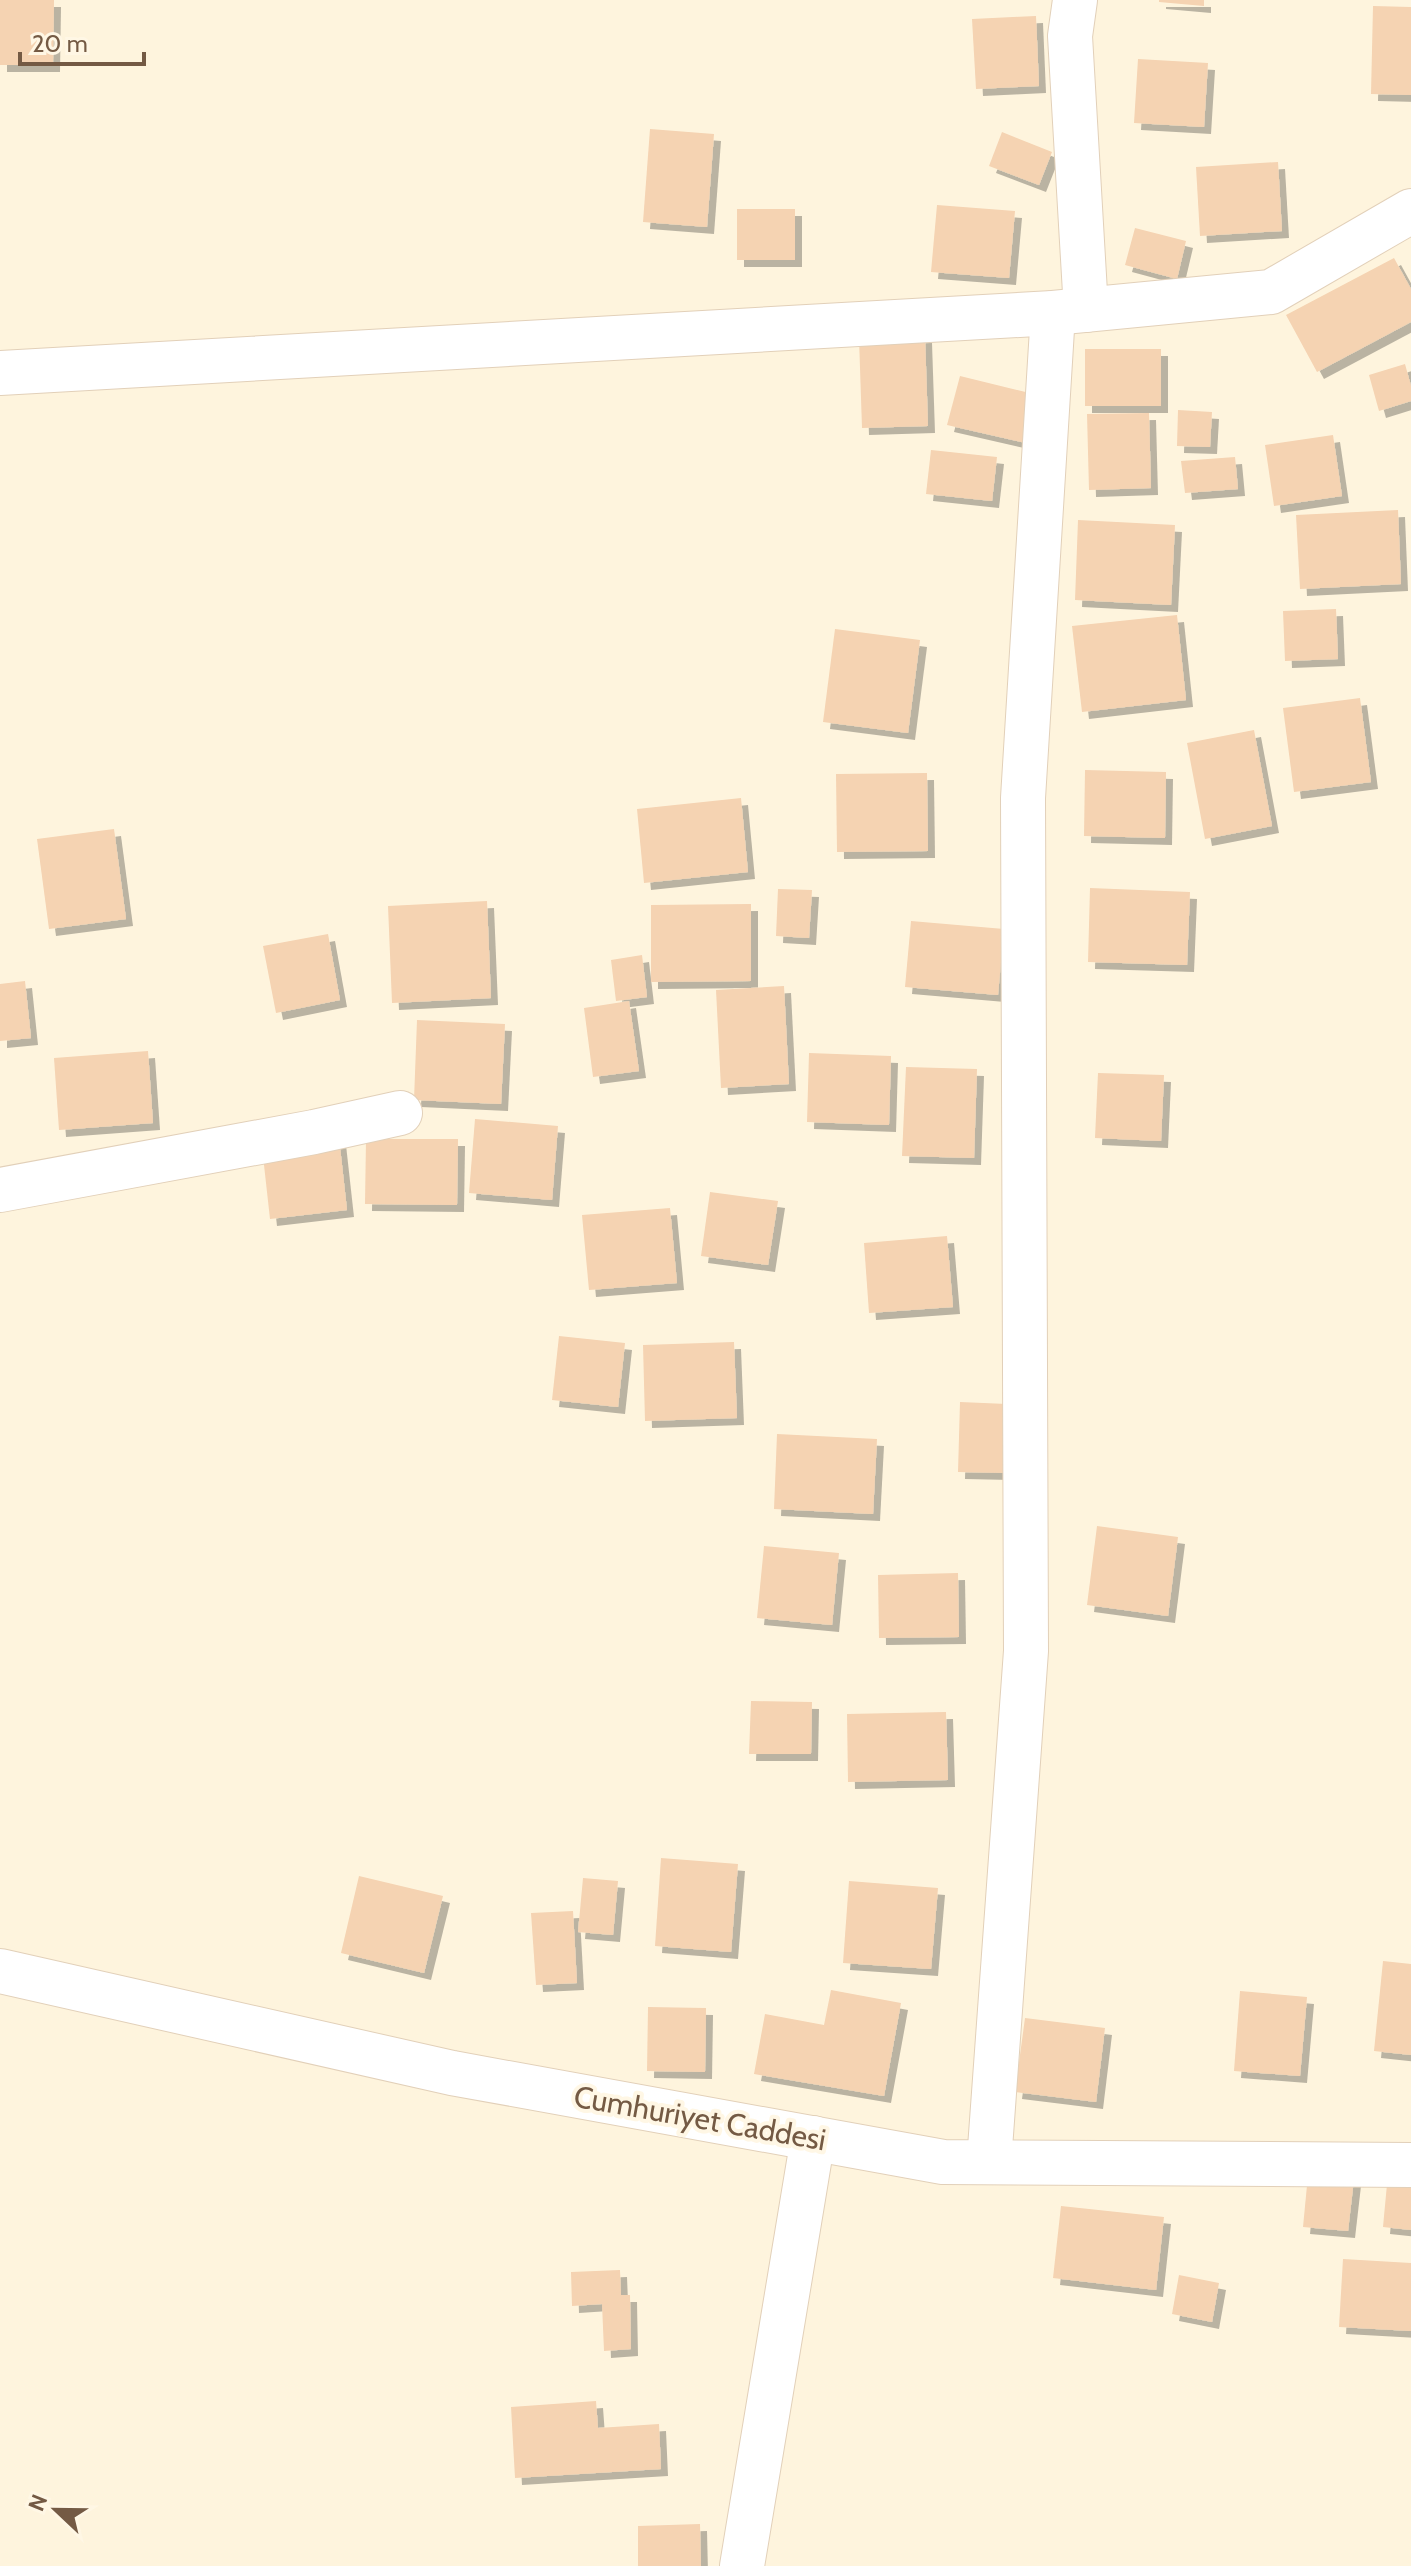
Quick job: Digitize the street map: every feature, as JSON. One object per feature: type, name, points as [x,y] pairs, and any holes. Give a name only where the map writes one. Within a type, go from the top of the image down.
[{"type":"street","points":[[989,2162],[1026,1651],[1023,798],[1069,312],[1070,36],[1075,0]]},
{"type":"street","points":[[0,373],[1069,312],[1271,292],[1411,211]]},
{"type":"street","points":[[0,1190],[314,1132],[400,1113]]},
{"type":"street","name":"Cumhuriyet Caddesi","points":[[0,1971],[452,2073],[943,2162],[1411,2165]]},
{"type":"street","points":[[742,2566],[813,2138]]},
{"type":"building","points":[[0,0],[54,0],[53,65],[0,65]]},
{"type":"building","points":[[1204,0],[1204,6],[1159,2]]},
{"type":"building","points":[[1373,6],[1411,7],[1411,95],[1371,94]]},
{"type":"building","points":[[1036,16],[1039,86],[976,89],[972,19]]},
{"type":"building","points":[[1138,59],[1208,63],[1204,127],[1134,123]]},
{"type":"building","points":[[650,129],[714,134],[707,227],[643,222]]},
{"type":"building","points":[[1002,132],[1052,152],[1039,185],[989,166]]},
{"type":"building","points":[[1278,162],[1282,231],[1200,236],[1196,167]]},
{"type":"building","points":[[937,205],[1015,211],[1009,278],[931,272]]},
{"type":"building","points":[[737,209],[795,209],[795,260],[737,260]]},
{"type":"building","points":[[1135,228],[1186,241],[1177,279],[1125,265]]},
{"type":"building","points":[[1394,258],[1411,289],[1411,322],[1317,372],[1286,315]]},
{"type":"building","points":[[925,336],[928,426],[862,428],[859,338]]},
{"type":"building","points":[[1085,349],[1161,349],[1161,406],[1085,406]]},
{"type":"building","points":[[1405,364],[1411,386],[1411,401],[1379,411],[1369,375]]},
{"type":"building","points":[[960,376],[1038,395],[1026,443],[947,425]]},
{"type":"building","points":[[1178,410],[1212,412],[1210,447],[1177,446]]},
{"type":"building","points":[[1149,413],[1151,488],[1089,490],[1087,414]]},
{"type":"building","points":[[1333,435],[1342,496],[1274,506],[1265,445]]},
{"type":"building","points":[[931,450],[997,457],[992,501],[926,494]]},
{"type":"building","points":[[1235,457],[1238,489],[1185,493],[1181,461]]},
{"type":"building","points":[[1398,510],[1401,584],[1300,589],[1296,515]]},
{"type":"building","points":[[1078,520],[1175,525],[1171,605],[1075,600]]},
{"type":"building","points":[[1336,609],[1338,659],[1285,661],[1283,611]]},
{"type":"building","points":[[1177,615],[1186,700],[1082,712],[1072,626]]},
{"type":"building","points":[[835,629],[920,640],[908,733],[823,722]]},
{"type":"building","points":[[1360,698],[1371,782],[1294,792],[1283,708]]},
{"type":"building","points":[[1254,730],[1272,826],[1205,839],[1187,743]]},
{"type":"building","points":[[1085,770],[1166,772],[1165,838],[1084,836]]},
{"type":"building","points":[[927,773],[928,851],[837,852],[836,774]]},
{"type":"building","points":[[741,798],[748,872],[644,883],[637,809]]},
{"type":"building","points":[[114,829],[126,919],[49,929],[37,839]]},
{"type":"building","points":[[1090,888],[1190,892],[1187,965],[1088,962]]},
{"type":"building","points":[[778,889],[812,890],[809,938],[776,936]]},
{"type":"building","points":[[487,901],[491,998],[392,1003],[388,906]]},
{"type":"building","points":[[751,904],[751,981],[651,982],[651,905]]},
{"type":"building","points":[[911,921],[1004,929],[998,995],[905,987]]},
{"type":"building","points":[[328,934],[340,1000],[276,1013],[263,946]]},
{"type":"building","points":[[642,955],[647,997],[616,1001],[611,960]]},
{"type":"building","points":[[25,981],[31,1038],[0,1041],[0,984]]},
{"type":"building","points":[[784,986],[789,1084],[721,1088],[716,990]]},
{"type":"building","points":[[629,1001],[639,1071],[593,1077],[584,1008]]},
{"type":"building","points":[[417,1020],[505,1024],[501,1104],[414,1100]]},
{"type":"building","points":[[148,1051],[153,1123],[59,1130],[54,1058]]},
{"type":"building","points":[[809,1053],[891,1056],[889,1125],[807,1122]]},
{"type":"building","points":[[906,1067],[977,1069],[974,1158],[902,1156]]},
{"type":"building","points":[[1098,1073],[1164,1075],[1161,1141],[1095,1138]]},
{"type":"building","points":[[475,1119],[558,1126],[552,1200],[469,1193]]},
{"type":"building","points":[[339,1138],[347,1210],[270,1219],[262,1147]]},
{"type":"building","points":[[366,1139],[458,1139],[457,1205],[365,1204]]},
{"type":"building","points":[[710,1192],[778,1201],[768,1265],[701,1256]]},
{"type":"building","points":[[670,1208],[677,1283],[589,1290],[582,1215]]},
{"type":"building","points":[[947,1236],[953,1307],[869,1313],[864,1243]]},
{"type":"building","points":[[559,1336],[625,1343],[618,1407],[552,1400]]},
{"type":"building","points":[[734,1342],[737,1418],[645,1421],[643,1345]]},
{"type":"building","points":[[960,1402],[1007,1404],[1005,1473],[958,1472]]},
{"type":"building","points":[[777,1434],[877,1439],[873,1514],[774,1509]]},
{"type":"building","points":[[1097,1526],[1178,1537],[1168,1616],[1087,1605]]},
{"type":"building","points":[[764,1546],[839,1553],[832,1625],[757,1618]]},
{"type":"building","points":[[958,1573],[959,1637],[879,1638],[878,1575]]},
{"type":"building","points":[[751,1701],[812,1702],[811,1754],[749,1754]]},
{"type":"building","points":[[946,1712],[948,1780],[848,1782],[847,1714]]},
{"type":"building","points":[[661,1858],[738,1864],[731,1952],[655,1946]]},
{"type":"building","points":[[359,1876],[443,1896],[424,1973],[341,1953]]},
{"type":"building","points":[[583,1878],[618,1881],[613,1935],[578,1932]]},
{"type":"building","points":[[849,1881],[938,1888],[931,1969],[843,1963]]},
{"type":"building","points":[[573,1911],[577,1983],[536,1985],[531,1913]]},
{"type":"building","points":[[1383,1961],[1411,1964],[1411,2055],[1374,2051]]},
{"type":"building","points":[[831,1990],[901,2003],[884,2096],[754,2074],[765,2014],[824,2025]]},
{"type":"building","points":[[1240,1991],[1307,1997],[1300,2076],[1234,2071]]},
{"type":"building","points":[[648,2007],[706,2008],[705,2072],[647,2071]]},
{"type":"building","points":[[1025,2018],[1105,2028],[1096,2102],[1015,2092]]},
{"type":"building","points":[[1308,2175],[1354,2179],[1348,2231],[1303,2227]]},
{"type":"building","points":[[1387,2184],[1411,2187],[1411,2230],[1383,2227]]},
{"type":"building","points":[[1061,2206],[1164,2217],[1156,2290],[1053,2278]]},
{"type":"building","points":[[1343,2259],[1411,2263],[1411,2331],[1339,2327]]},
{"type":"building","points":[[620,2270],[621,2295],[630,2295],[631,2349],[604,2351],[602,2304],[572,2306],[571,2272]]},
{"type":"building","points":[[1179,2275],[1219,2283],[1212,2322],[1172,2314]]},
{"type":"building","points":[[596,2401],[598,2428],[659,2424],[661,2469],[515,2478],[511,2407]]},
{"type":"building","points":[[700,2524],[701,2566],[638,2566],[638,2526]]}]
